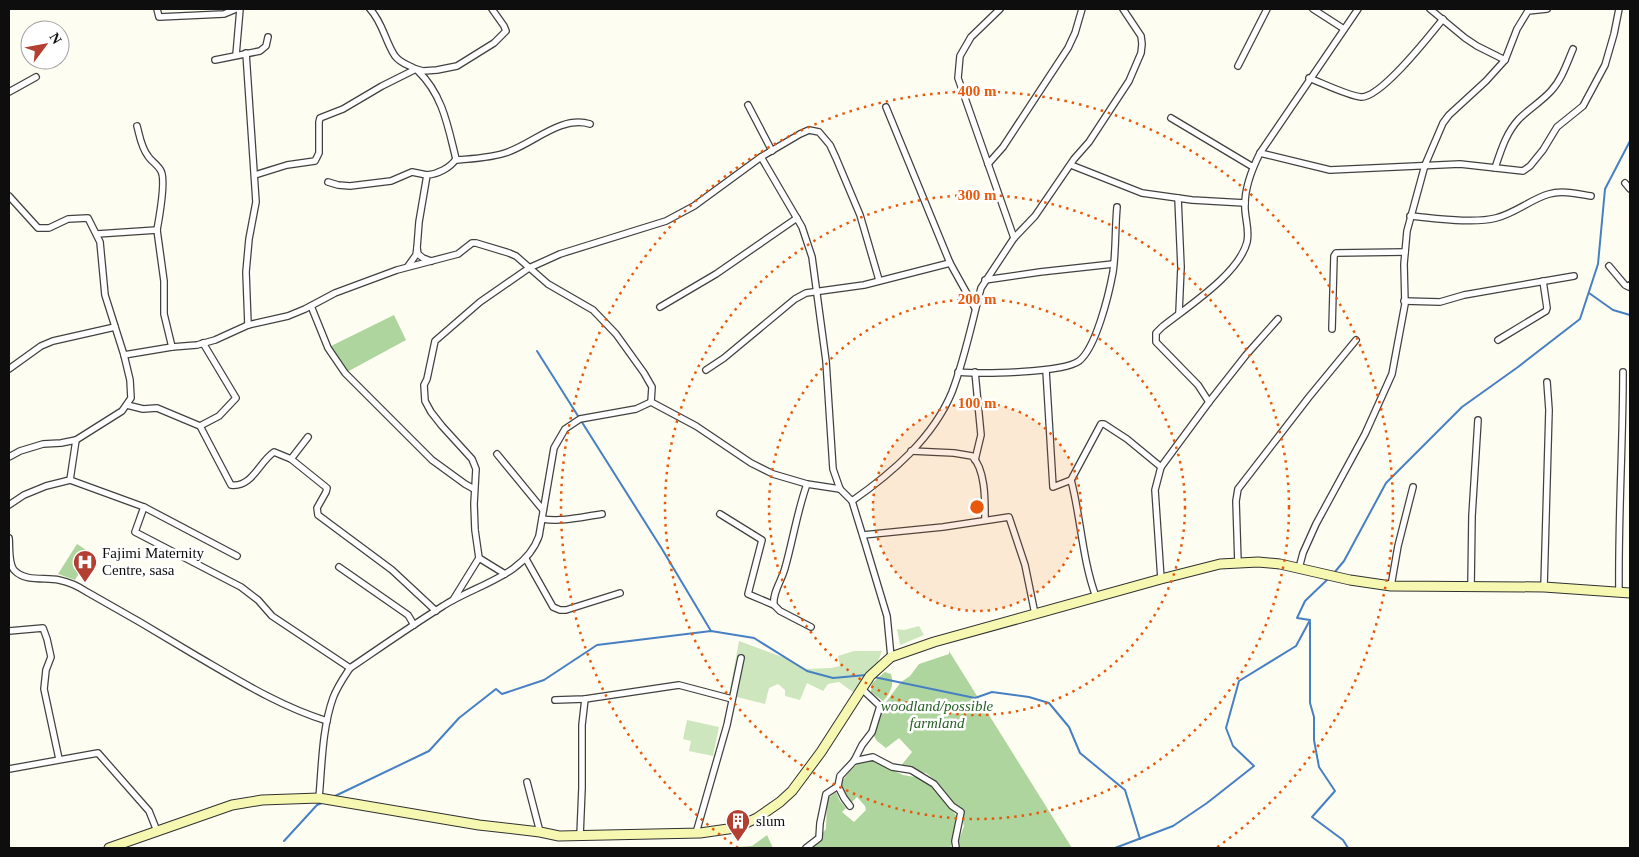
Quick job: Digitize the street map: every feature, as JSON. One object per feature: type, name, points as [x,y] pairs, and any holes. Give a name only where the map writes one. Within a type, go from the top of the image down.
[{"type":"main road","points":[[109,848],[232,805],[246,802],[318,798],[479,825],[559,836],[696,833],[735,828],[757,818],[792,791],[870,676],[891,657],[934,642],[1220,564],[1280,564],[1350,580],[1392,586],[1544,587],[1630,593]]},
{"type":"street","points":[[158,9],[159,17],[224,14],[236,9]]},
{"type":"street","points":[[236,55],[240,9]]},
{"type":"street","points":[[370,9],[381,25],[387,42],[396,58],[407,66],[423,71],[457,66],[494,42],[506,31],[492,9]]},
{"type":"street","points":[[1000,9],[971,37],[960,56],[958,78],[1014,238]]},
{"type":"street","points":[[988,164],[1003,147],[1068,48],[1075,33],[1082,9]]},
{"type":"street","points":[[852,501],[884,478],[932,427],[951,393],[981,288],[985,280],[1014,238],[1035,216],[1070,165],[1089,142],[1129,81],[1141,53],[1140,36],[1123,9]]},
{"type":"street","points":[[1238,66],[1267,9]]},
{"type":"street","points":[[1313,9],[1344,29]]},
{"type":"street","points":[[1209,402],[1198,385],[1156,342],[1156,333],[1223,278],[1238,260],[1247,242],[1248,230],[1244,203],[1253,167],[1260,153],[1358,9]]},
{"type":"street","points":[[1430,9],[1465,38],[1505,60]]},
{"type":"street","points":[[1299,568],[1303,553],[1316,524],[1364,434],[1392,374],[1404,301],[1410,216],[1426,165],[1443,123],[1449,114],[1486,81],[1505,60],[1517,30],[1528,11],[1547,9]]},
{"type":"street","points":[[1260,153],[1330,170],[1460,164],[1523,170],[1530,166],[1543,150],[1557,127],[1583,106],[1605,65],[1614,34],[1618,9]]},
{"type":"street","points":[[1310,78],[1360,97],[1370,96],[1408,61],[1443,19]]},
{"type":"street","points":[[215,60],[264,49],[268,37]]},
{"type":"street","points":[[1495,168],[1503,143],[1510,130],[1518,120],[1553,90],[1573,49]]},
{"type":"street","points":[[246,53],[256,202],[249,239],[246,272],[248,325]]},
{"type":"street","points":[[416,69],[435,90],[440,101],[456,160]]},
{"type":"street","points":[[255,174],[287,165],[315,161],[319,153],[320,118],[343,109],[416,69]]},
{"type":"street","points":[[9,92],[36,77]]},
{"type":"street","points":[[748,106],[772,151]]},
{"type":"street","points":[[886,107],[950,264],[975,308]]},
{"type":"street","points":[[1171,118],[1253,167]]},
{"type":"street","points":[[328,182],[350,186],[391,181],[412,172],[427,175],[436,174],[456,160],[499,155],[527,144],[552,130],[578,122],[590,124]]},
{"type":"street","points":[[137,126],[142,146],[153,163],[160,169],[162,175],[158,230],[164,281],[164,314],[172,347]]},
{"type":"street","points":[[453,600],[479,558],[475,530],[474,489],[476,469],[472,459],[442,426],[425,401],[424,385],[427,380],[434,344],[438,338],[480,302],[529,268],[560,254],[666,221],[694,206],[761,157],[810,130],[820,132],[830,145],[860,215],[879,280]]},
{"type":"street","points":[[761,157],[802,227],[812,257],[826,361],[833,469],[840,489],[852,501],[863,535],[887,616],[891,657]]},
{"type":"street","points":[[1070,165],[1142,193],[1244,203]]},
{"type":"street","points":[[406,267],[416,255],[419,222],[427,175]]},
{"type":"street","points":[[1625,183],[1630,189]]},
{"type":"street","points":[[1410,216],[1454,220],[1494,218],[1515,211],[1548,194],[1558,192],[1592,196]]},
{"type":"street","points":[[9,196],[38,228],[49,228],[68,219],[88,218],[100,242],[105,295],[124,355],[130,380],[131,398],[122,411],[76,440],[43,444],[20,451],[9,457]]},
{"type":"street","points":[[1178,198],[1181,267],[1179,313]]},
{"type":"street","points":[[958,372],[1046,370],[1061,368],[1078,362],[1085,356],[1095,336],[1104,308],[1113,264],[1117,207]]},
{"type":"street","points":[[660,308],[716,274],[797,218]]},
{"type":"street","points":[[97,234],[158,230]]},
{"type":"street","points":[[124,355],[203,344],[226,336],[248,325],[288,316],[311,306],[335,292],[406,267],[458,254],[472,243],[509,253],[565,295],[593,310],[616,334],[644,373],[652,387],[651,402]]},
{"type":"street","points":[[417,248],[418,254],[431,261]]},
{"type":"street","points":[[1332,329],[1334,256],[1336,253],[1406,252]]},
{"type":"street","points":[[706,370],[724,358],[795,299],[806,293],[864,285],[950,264]]},
{"type":"street","points":[[985,280],[1113,264]]},
{"type":"street","points":[[1609,266],[1625,285],[1629,287],[1630,285]]},
{"type":"street","points":[[1404,301],[1447,301],[1464,295],[1574,276]]},
{"type":"street","points":[[1498,340],[1546,311],[1543,281]]},
{"type":"street","points":[[311,306],[328,348],[345,373],[432,460],[474,489]]},
{"type":"street","points":[[1161,579],[1155,490],[1161,467],[1246,355],[1278,319]]},
{"type":"street","points":[[9,369],[41,346],[53,341],[115,327]]},
{"type":"street","points":[[1238,563],[1236,501],[1238,489],[1356,340]]},
{"type":"street","points":[[200,426],[219,416],[236,398],[203,344]]},
{"type":"street","points":[[1046,370],[1053,486],[1055,488],[1071,480],[1100,424],[1104,424],[1127,439],[1161,467]]},
{"type":"street","points":[[975,372],[981,436],[975,460]]},
{"type":"street","points":[[1619,592],[1618,538],[1623,440],[1623,372]]},
{"type":"street","points":[[1544,587],[1549,410],[1547,382]]},
{"type":"street","points":[[651,402],[696,426],[751,463],[773,474],[807,484],[840,489]]},
{"type":"street","points":[[318,798],[327,721],[333,698],[350,668],[453,600],[505,574],[526,559],[535,548],[552,468],[554,448],[565,428],[580,419],[636,410],[651,402]]},
{"type":"street","points":[[127,405],[143,409],[157,408],[200,426],[231,485],[242,485],[252,477],[267,456],[274,452],[291,459],[327,488],[317,508],[318,515],[392,570],[436,611]]},
{"type":"street","points":[[1471,586],[1472,516],[1478,420]]},
{"type":"street","points":[[291,459],[308,437]]},
{"type":"street","points":[[70,480],[76,440]]},
{"type":"street","points":[[911,450],[972,456],[984,486],[986,520]]},
{"type":"street","points":[[497,454],[543,510]]},
{"type":"street","points":[[9,505],[24,495],[46,486],[70,480],[144,507],[237,556]]},
{"type":"street","points":[[1071,480],[1078,506],[1087,569],[1096,597]]},
{"type":"street","points":[[774,606],[773,600],[785,570],[799,507],[807,484]]},
{"type":"street","points":[[1392,586],[1398,546],[1413,487]]},
{"type":"street","points":[[144,507],[135,532],[241,587],[258,600],[272,616],[350,668]]},
{"type":"street","points":[[542,519],[556,521],[602,514]]},
{"type":"street","points":[[720,514],[762,540],[748,594],[811,627]]},
{"type":"street","points":[[863,535],[943,527],[1006,516],[1011,519],[1025,565],[1035,614]]},
{"type":"street","points":[[9,538],[12,566],[21,575],[73,584],[145,624],[258,692],[299,712],[327,721]]},
{"type":"street","points":[[479,558],[505,574]]},
{"type":"street","points":[[526,559],[553,607],[560,610],[566,610],[620,593]]},
{"type":"street","points":[[339,567],[408,615],[414,625]]},
{"type":"street","points":[[9,631],[43,628],[51,657],[46,670],[44,689],[59,759]]},
{"type":"street","points":[[696,833],[727,725],[741,658]]},
{"type":"street","points":[[555,700],[585,699],[679,685],[732,699]]},
{"type":"street","points":[[850,806],[838,786],[840,776],[854,761],[862,745],[872,732],[880,706],[862,689]]},
{"type":"street","points":[[580,836],[582,725],[585,699]]},
{"type":"street","points":[[9,768],[98,753],[149,811],[158,831]]},
{"type":"street","points":[[854,761],[873,757],[892,767],[911,770],[934,784],[952,806],[961,812],[956,848]]},
{"type":"street","points":[[527,782],[540,832]]},
{"type":"street","points":[[806,848],[819,838],[826,794],[838,786]]},
{"type":"green space","points":[[394,315],[406,340],[347,372],[331,346]]},
{"type":"green space","points":[[77,544],[91,553],[75,580],[58,574]]},
{"type":"green space","points":[[919,626],[924,635],[900,645],[897,629],[904,630]]},
{"type":"green space","points":[[739,641],[788,659],[807,669],[840,666],[838,656],[854,651],[882,651],[877,664],[853,692],[839,682],[828,684],[823,691],[807,683],[800,700],[785,696],[785,690],[778,684],[769,688],[765,704],[729,695]]},
{"type":"green space","name":"woodland/possible farmland","points":[[949,651],[1072,848],[957,848],[964,826],[960,810],[947,797],[935,780],[926,773],[909,771],[900,767],[912,752],[899,738],[886,748],[877,741],[872,733],[883,706],[901,682],[910,676],[919,664],[949,654]]},
{"type":"green space","points":[[885,672],[891,674],[892,685],[890,692],[883,701],[871,692],[872,683]]},
{"type":"green space","points":[[687,720],[719,727],[713,756],[689,751],[691,741],[683,739]]},
{"type":"green space","name":"woodland/possible farmland","points":[[868,759],[903,775],[927,779],[958,818],[957,829],[950,848],[810,848],[826,829],[827,799],[836,792],[846,808],[842,812],[854,822],[866,810],[857,797],[851,803],[846,799],[840,787],[851,770]]},
{"type":"green space","points":[[767,835],[773,848],[724,848],[752,846]]},
{"type":"waterway","points":[[1334,573],[1344,561],[1386,483],[1462,407],[1580,319],[1598,264],[1605,189],[1630,141]]},
{"type":"waterway","points":[[1589,293],[1613,310],[1630,315]]},
{"type":"waterway","points":[[537,351],[662,549],[711,631]]},
{"type":"waterway","points":[[1115,848],[1173,826],[1207,803],[1254,766],[1233,746],[1226,728],[1239,681],[1296,646],[1310,620],[1297,618],[1305,601],[1329,578]]},
{"type":"waterway","points":[[1310,622],[1310,703],[1314,717],[1314,740],[1319,767],[1335,791],[1312,817],[1343,840],[1348,848]]},
{"type":"waterway","points":[[333,797],[429,751],[459,718],[496,689],[502,694],[544,680],[597,645],[711,631],[754,638],[807,671],[833,678],[866,675]]},
{"type":"waterway","points":[[874,677],[975,698],[992,692],[1029,697],[1049,703],[1069,727],[1080,753],[1125,790],[1140,839]]},
{"type":"waterway","points":[[284,841],[317,805],[322,803]]},
{"type":"place","name":"Fajimi Maternity Centre, sasa","points":[[85,583]]},
{"type":"place","name":"slum","points":[[738,842]]}]
